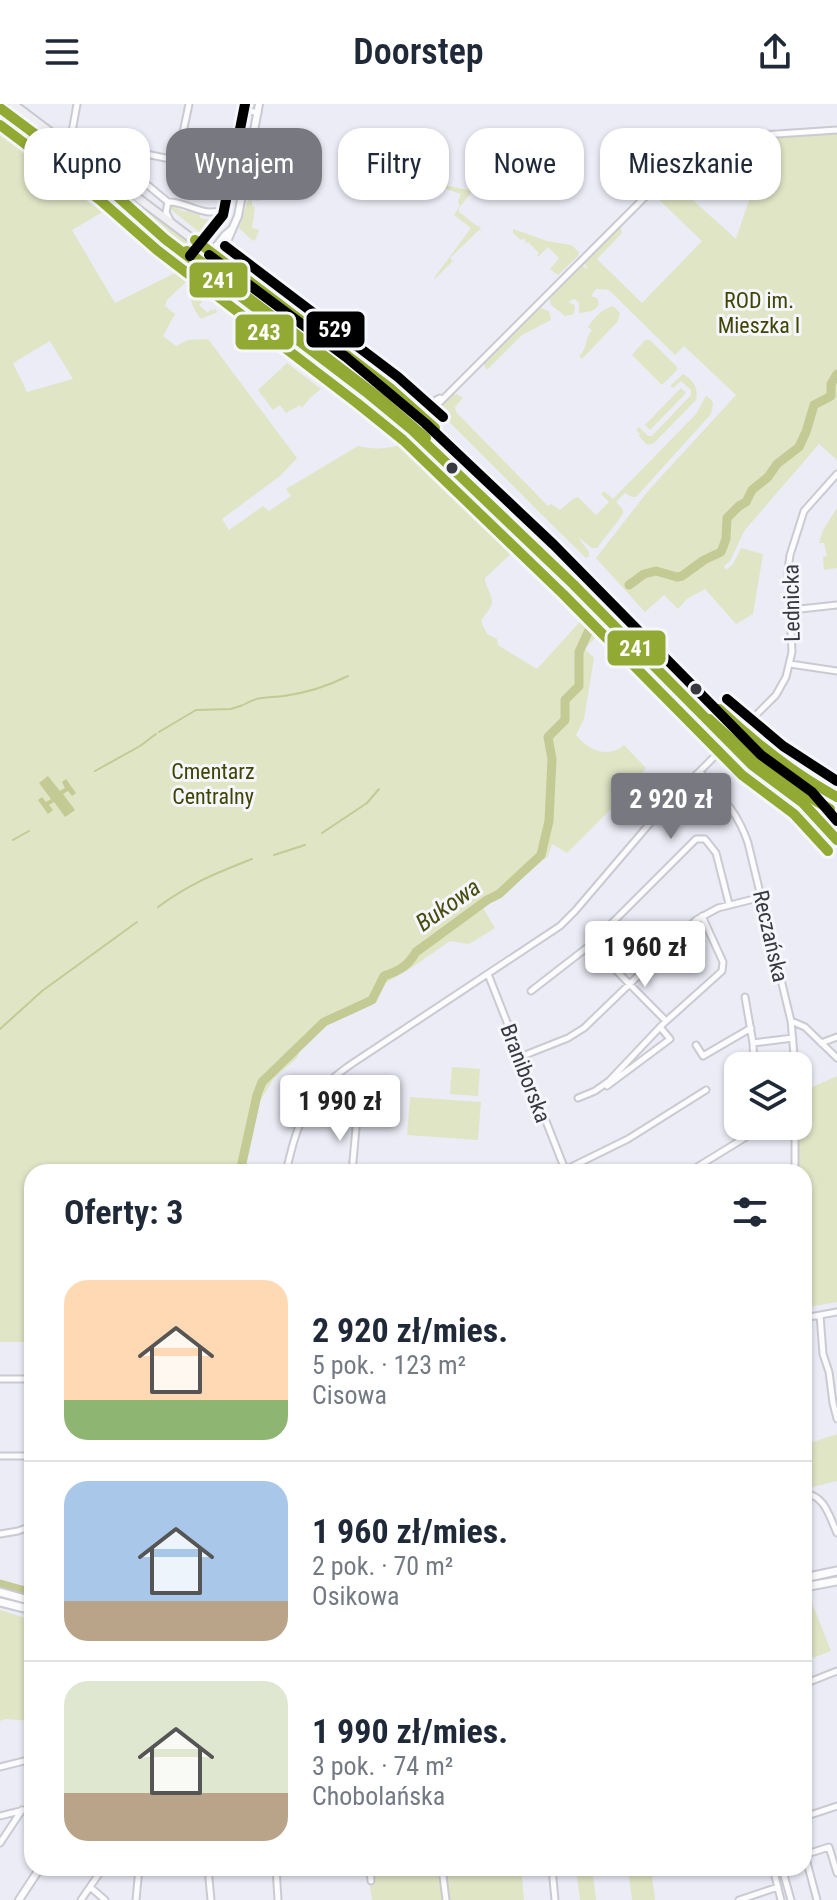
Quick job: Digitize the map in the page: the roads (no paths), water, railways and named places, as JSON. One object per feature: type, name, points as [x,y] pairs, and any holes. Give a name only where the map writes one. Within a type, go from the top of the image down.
[{"type":"main road","points":[[13,104],[46,128]]},
{"type":"main road","points":[[0,108],[109,189],[165,239],[409,427],[768,778],[837,822]]},
{"type":"main road","points":[[143,200],[422,415],[742,730],[796,771],[836,796]]},
{"type":"main road","points":[[812,1576],[837,1571]]},
{"type":"main road","points":[[812,1586],[837,1581]]},
{"type":"main road","points":[[0,1592],[24,1599]]},
{"type":"main road","points":[[0,1602],[24,1608]]},
{"type":"street","points":[[73,128],[77,104]]},
{"type":"street","points":[[184,128],[189,104]]},
{"type":"street","points":[[204,269],[239,213],[259,104]]},
{"type":"street","points":[[238,128],[242,107],[258,113]]},
{"type":"street","points":[[409,427],[701,143],[715,138],[837,130]]},
{"type":"street","points":[[150,187],[168,202],[211,213],[224,209],[229,200]]},
{"type":"street","points":[[168,202],[166,212],[171,221]]},
{"type":"street","name":"Lednicka","points":[[288,1164],[298,1125],[324,1086],[567,919],[663,808],[776,695],[790,664],[789,564],[802,515],[837,474]]},
{"type":"street","points":[[791,610],[837,605]]},
{"type":"street","points":[[790,664],[837,671]]},
{"type":"street","name":"Reczańska","points":[[700,772],[730,806],[748,843],[791,1021],[794,1052]]},
{"type":"street","points":[[793,795],[837,840]]},
{"type":"street","points":[[827,832],[837,830]]},
{"type":"street","points":[[531,991],[590,944],[696,839],[705,839],[715,850],[729,904]]},
{"type":"street","points":[[520,1057],[574,1034],[589,1024],[702,916],[729,904],[762,897]]},
{"type":"street","points":[[578,1098],[610,1084],[660,1027],[722,971],[723,962],[702,916]]},
{"type":"street","points":[[590,944],[666,1021]]},
{"type":"street","name":"Braniborska","points":[[488,974],[563,1164]]},
{"type":"street","points":[[745,997],[753,1052]]},
{"type":"street","points":[[791,1021],[805,1027],[837,1058]]},
{"type":"street","points":[[628,1067],[670,1039],[660,1027]]},
{"type":"street","points":[[696,1045],[703,1056],[751,1028]]},
{"type":"street","points":[[821,1043],[837,1037]]},
{"type":"street","points":[[753,1043],[793,1038]]},
{"type":"street","points":[[580,1164],[628,1139],[706,1090]]},
{"type":"street","points":[[353,1164],[357,1117]]},
{"type":"street","points":[[702,1164],[741,1140]]},
{"type":"street","points":[[795,1140],[795,1164]]},
{"type":"street","points":[[812,1316],[837,1312]]},
{"type":"street","points":[[820,1315],[823,1354],[834,1388],[837,1416]]},
{"type":"street","points":[[0,1379],[24,1379]]},
{"type":"street","points":[[0,1456],[24,1456]]},
{"type":"street","points":[[812,1494],[820,1499],[837,1533]]},
{"type":"street","points":[[0,1534],[24,1529]]},
{"type":"street","points":[[812,1681],[837,1671]]},
{"type":"street","points":[[0,1767],[24,1761]]},
{"type":"street","points":[[812,1814],[837,1806]]},
{"type":"street","points":[[0,1816],[22,1810]]},
{"type":"street","points":[[0,1843],[22,1810]]},
{"type":"street","points":[[812,1852],[829,1847],[837,1873]]},
{"type":"street","points":[[19,1900],[35,1876]]},
{"type":"street","points":[[81,1900],[98,1876]]},
{"type":"street","points":[[136,1900],[138,1876]]},
{"type":"street","points":[[209,1876],[211,1900]]},
{"type":"street","points":[[276,1876],[278,1900]]},
{"type":"street","points":[[371,1876],[371,1881]]},
{"type":"street","points":[[443,1876],[446,1900]]},
{"type":"street","points":[[553,1876],[555,1900]]},
{"type":"street","points":[[775,1876],[781,1900]]},
{"type":"street","points":[[784,1876],[791,1900]]},
{"type":"street","points":[[810,1876],[817,1900]]},
{"type":"street","points":[[90,1887],[105,1900]]},
{"type":"street","points":[[739,1900],[778,1887]]},
{"type":"waterway","name":"Bukowa","points":[[629,585],[644,574],[656,571],[682,576],[721,552],[726,539],[727,518],[746,502],[752,490],[768,477],[777,464],[799,447],[814,405],[831,396],[831,384],[837,374]]},
{"type":"waterway","name":"Bukowa","points":[[242,1164],[262,1082],[324,1022],[372,1000],[384,976],[403,967],[416,952],[499,894],[541,855],[549,821],[552,759],[548,737],[565,720],[565,700],[579,686],[579,652],[591,626]]},
{"type":"waterway","points":[[245,704],[259,698],[308,691],[348,676]]},
{"type":"waterway","points":[[159,732],[196,710],[231,709],[243,705]]},
{"type":"waterway","points":[[95,771],[156,734]]},
{"type":"waterway","points":[[322,833],[367,803],[379,789]]},
{"type":"waterway","points":[[13,840],[29,831]]},
{"type":"waterway","points":[[274,855],[305,845]]},
{"type":"waterway","points":[[158,907],[203,880],[252,859]]},
{"type":"waterway","points":[[0,1029],[42,991],[137,922]]},
{"type":"waterway","name":"Bukowa","points":[[0,1584],[24,1591]]},
{"type":"park label","name":"ROD im. Mieszka I","points":[[759,312]]},
{"type":"park label","name":"Cmentarz Centralny","points":[[213,784]]}]
